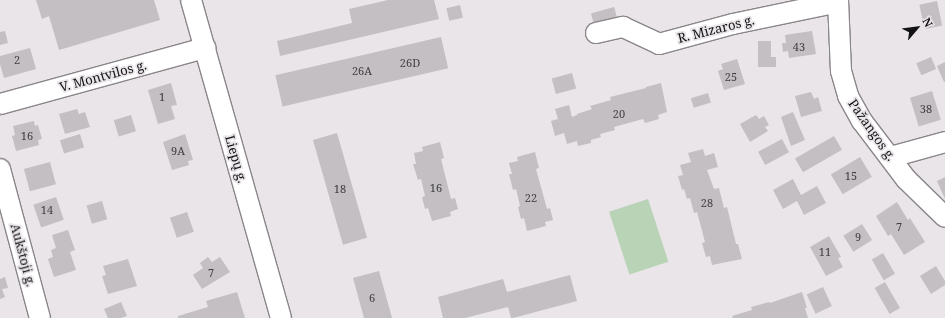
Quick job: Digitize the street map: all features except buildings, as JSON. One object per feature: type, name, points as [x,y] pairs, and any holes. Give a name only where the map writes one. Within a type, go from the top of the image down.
[{"type":"street","name":"Liepų g.","points":[[191,0],[281,318]]},
{"type":"street","name":"R. Mizaros g.","points":[[596,33],[623,27],[659,44],[732,24],[838,1]]},
{"type":"street","name":"Pažangos g.","points":[[838,1],[841,71],[848,96],[862,121],[906,178],[945,217]]},
{"type":"street","name":"V. Montvilos g.","points":[[0,104],[205,48]]},
{"type":"street","points":[[891,158],[945,142]]},
{"type":"street","name":"Aukštoji g.","points":[[0,169],[40,318]]},
{"type":"green space","points":[[648,199],[668,262],[629,274],[609,212]]}]
